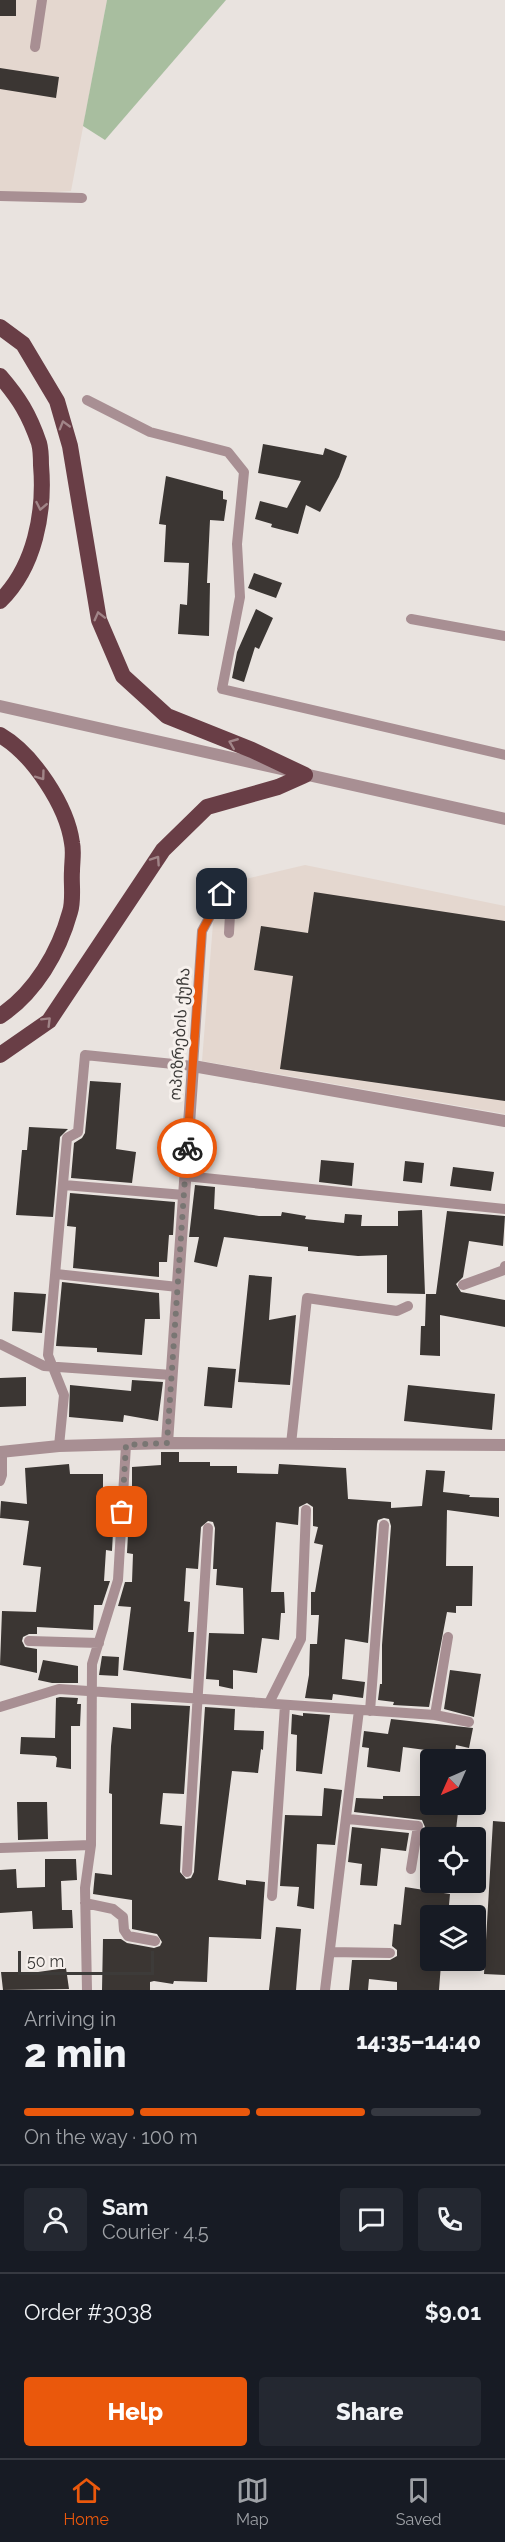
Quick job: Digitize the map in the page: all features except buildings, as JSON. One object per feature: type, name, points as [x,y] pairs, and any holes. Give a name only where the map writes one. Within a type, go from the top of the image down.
[{"type":"highway","points":[[0,327],[23,344],[57,401],[70,446],[99,620],[123,676],[166,716],[252,750],[305,775]]},
{"type":"highway","points":[[0,376],[22,402],[39,445],[44,493],[33,546],[18,579],[0,601]]},
{"type":"highway","points":[[0,735],[25,756],[44,778],[60,808],[72,843],[71,910],[47,968],[13,1008],[0,1016]]},
{"type":"highway","points":[[0,1055],[49,1022],[163,850],[207,807],[278,787],[305,775]]},
{"type":"street","points":[[0,706],[505,819]]},
{"type":"street","points":[[193,1066],[505,1121]]},
{"type":"street","name":"ოპიზრების ქუჩა","points":[[167,1443],[193,1066]]},
{"type":"street","points":[[1,1452],[59,1446],[167,1443],[505,1445]]},
{"type":"lane","points":[[35,47],[42,0]]},
{"type":"lane","points":[[0,196],[81,198]]},
{"type":"lane","points":[[87,400],[150,432],[228,452],[244,472],[237,544],[240,597],[222,689],[505,755]]},
{"type":"lane","points":[[411,619],[505,636]]},
{"type":"lane","name":"ოპიზრების ქუჩა","points":[[193,1066],[202,931],[222,894],[231,896],[229,933]]},
{"type":"lane","points":[[59,1446],[64,1395],[48,1355],[67,1138],[78,1132],[84,1055],[193,1066]]},
{"type":"lane","points":[[185,1176],[505,1209]]},
{"type":"lane","points":[[63,1185],[184,1195]]},
{"type":"lane","points":[[463,1285],[504,1270],[505,1266]]},
{"type":"lane","points":[[56,1274],[178,1287]]},
{"type":"lane","points":[[291,1443],[307,1298],[397,1311],[408,1306]]},
{"type":"lane","points":[[0,1344],[44,1366],[172,1375]]},
{"type":"lane","points":[[87,1990],[85,1903],[91,1845],[92,1664],[118,1580],[126,1445]]},
{"type":"lane","points":[[0,1481],[1,1452]]},
{"type":"lane","points":[[269,1704],[301,1639],[306,1510]]},
{"type":"lane","points":[[325,1990],[364,1711],[384,1525]]},
{"type":"lane","points":[[187,1872],[208,1528]]},
{"type":"lane","points":[[435,1715],[448,1637]]},
{"type":"lane","points":[[29,1641],[99,1643]]},
{"type":"lane","points":[[0,1707],[59,1689],[435,1715],[469,1722]]},
{"type":"lane","points":[[272,1896],[285,1705]]},
{"type":"lane","points":[[348,1819],[418,1826],[411,1869]]},
{"type":"lane","points":[[0,1848],[91,1845]]},
{"type":"lane","points":[[85,1903],[113,1909],[123,1917],[124,1930],[128,1936],[155,1941]]},
{"type":"lane","points":[[330,1952],[390,1953]]},
{"type":"shaded area","points":[[0,0],[107,0],[71,191],[0,196]]},
{"type":"shaded area","points":[[305,865],[505,906],[505,1114],[202,1061],[216,886]]},
{"type":"green space","points":[[107,0],[226,0],[105,140],[83,126]]},
{"type":"way so far","points":[[122,1512],[126,1445],[167,1443],[187,1148]]},
{"type":"route","points":[[187,1148],[202,931],[222,894]]}]
